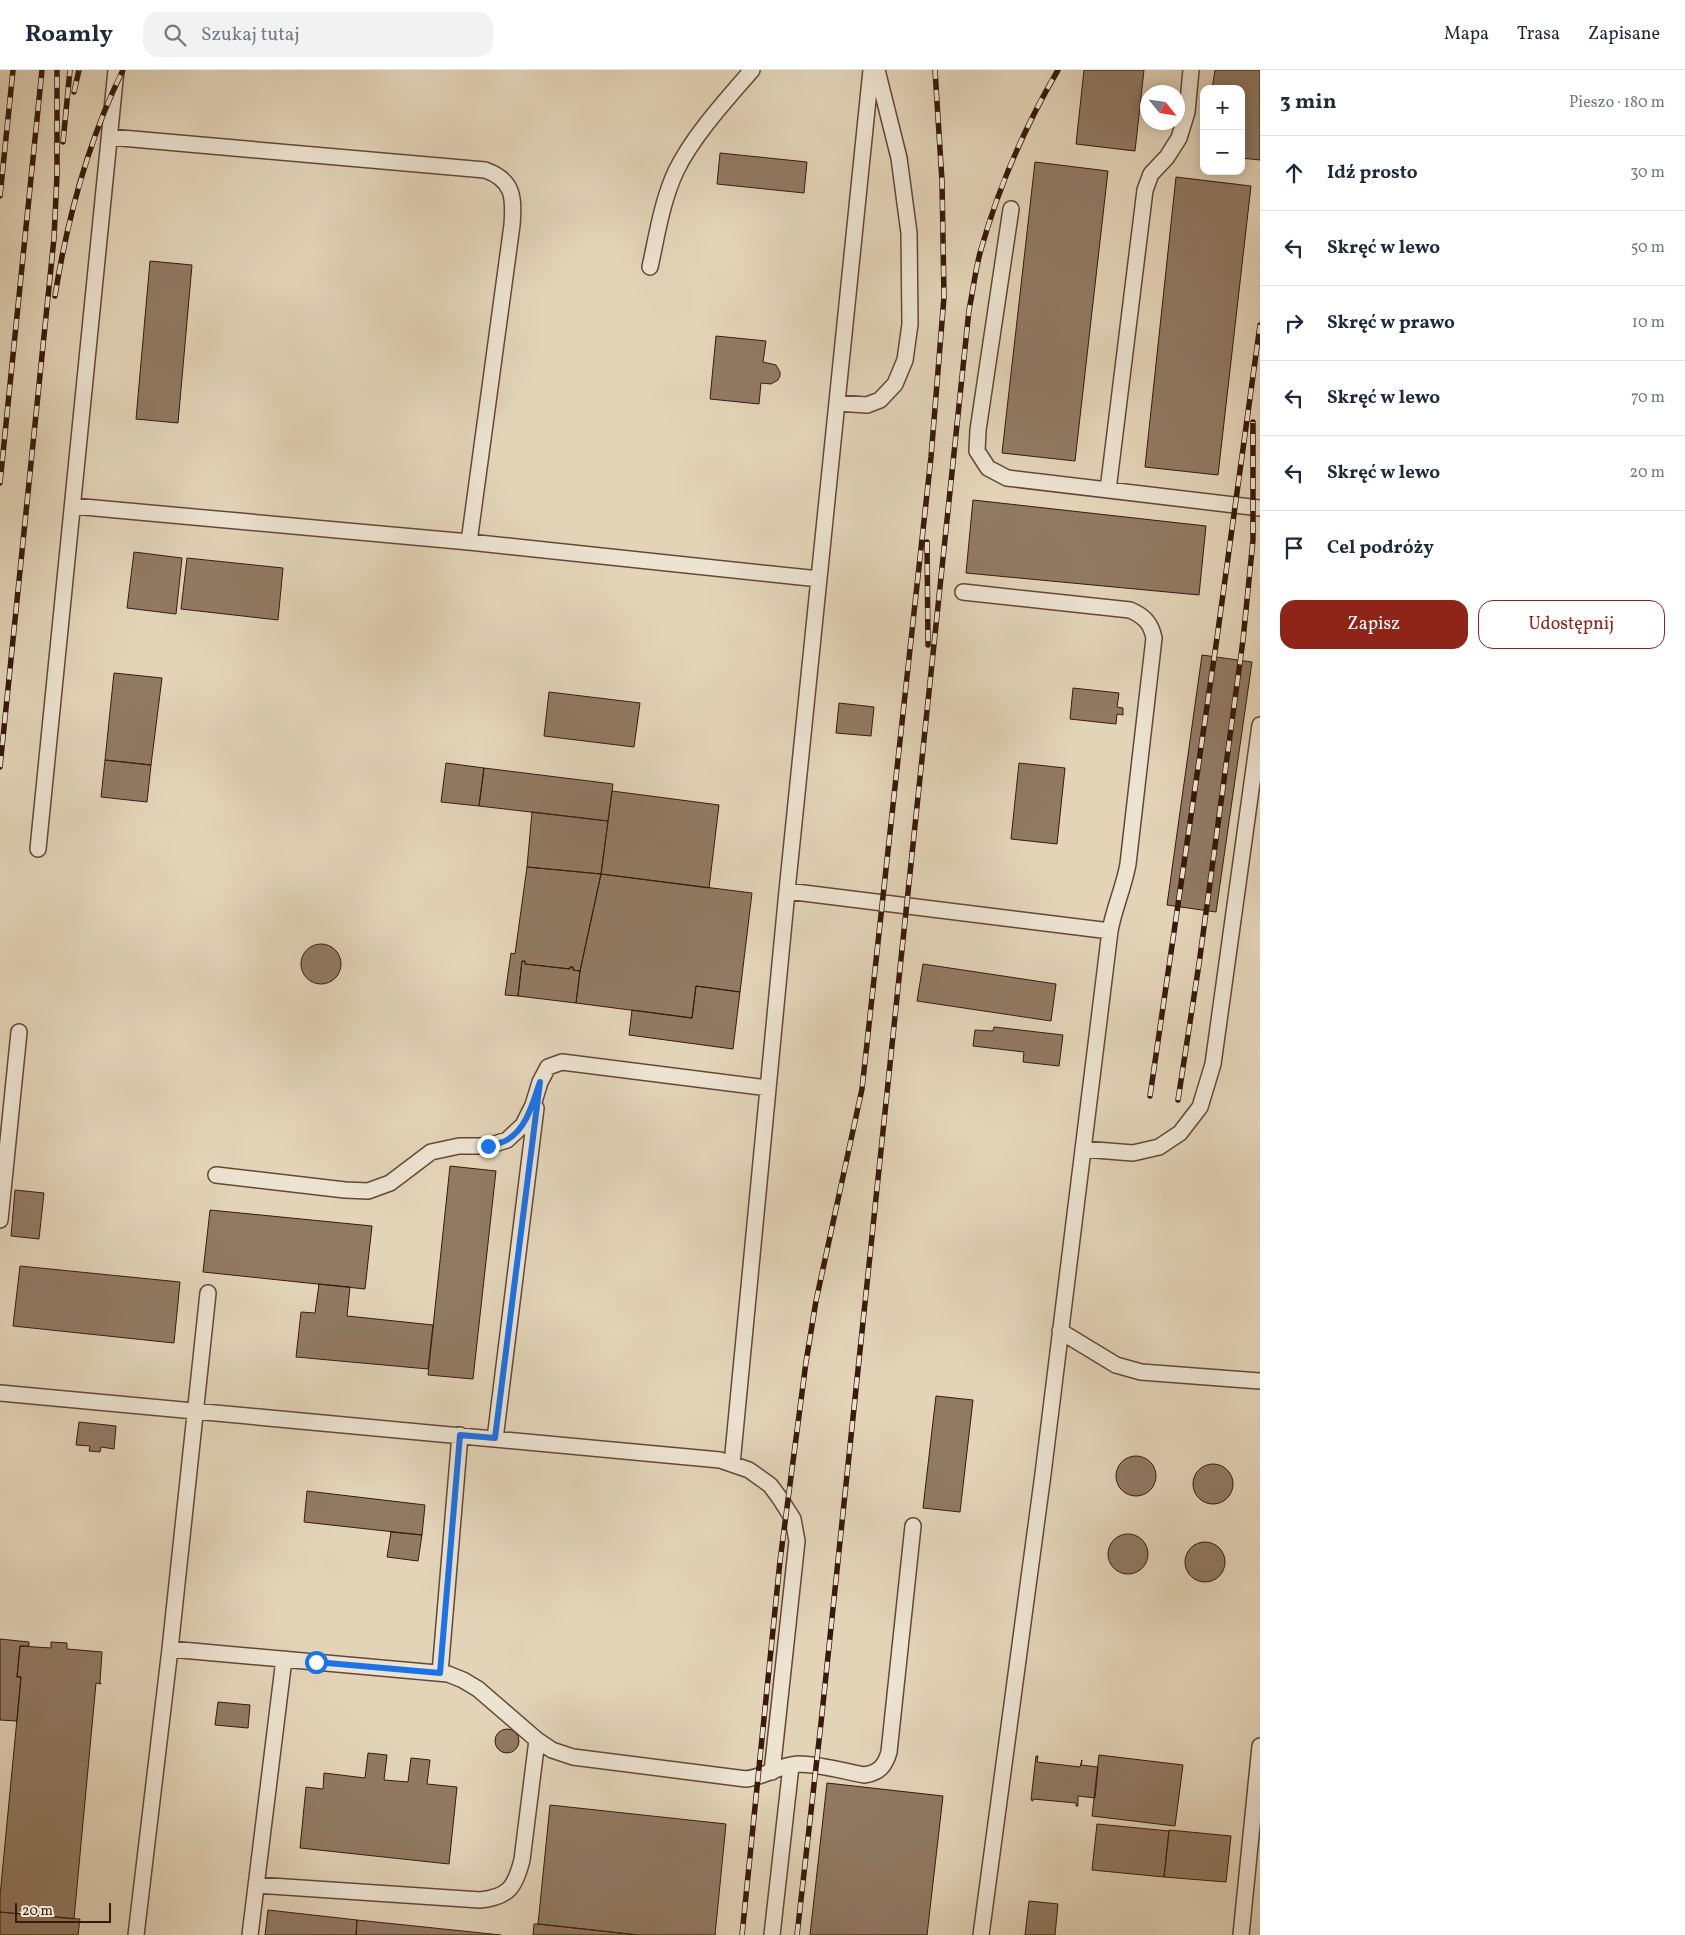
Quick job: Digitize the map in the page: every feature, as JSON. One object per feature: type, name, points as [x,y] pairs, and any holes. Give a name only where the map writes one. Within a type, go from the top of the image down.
[{"type":"lane","points":[[38,848],[116,70]]},
{"type":"lane","points":[[650,267],[663,208],[676,171],[706,124],[752,70]]},
{"type":"lane","points":[[732,1464],[787,891],[871,70]]},
{"type":"lane","points":[[837,403],[867,405],[880,400],[895,384],[905,360],[910,324],[909,233],[899,158],[877,70]]},
{"type":"lane","points":[[1108,490],[1145,190],[1151,174],[1167,157],[1180,138],[1187,112],[1191,70]]},
{"type":"lane","points":[[110,137],[485,170],[497,174],[506,182],[511,191],[514,204],[512,225],[469,542]]},
{"type":"lane","points":[[1011,209],[977,451],[988,468],[1007,478],[1260,508]]},
{"type":"lane","points":[[73,506],[469,542],[819,579]]},
{"type":"lane","points":[[962,592],[1130,610],[1140,614],[1152,627],[1154,638],[1125,884],[1114,910],[1110,931],[981,1935]]},
{"type":"lane","points":[[1083,1149],[1133,1153],[1159,1147],[1180,1133],[1200,1107],[1213,1064],[1254,820],[1260,725]]},
{"type":"lane","points":[[787,891],[1110,931]]},
{"type":"lane","points":[[0,1220],[20,1032]]},
{"type":"lane","points":[[216,1175],[368,1191],[390,1183],[431,1152],[459,1146],[488,1146],[507,1140],[523,1125],[548,1067],[562,1062],[768,1088]]},
{"type":"lane","points":[[495,1438],[540,1082]]},
{"type":"lane","points":[[136,1935],[170,1649],[208,1293]]},
{"type":"lane","points":[[1060,1331],[1116,1365],[1141,1372],[1260,1381]]},
{"type":"lane","points":[[0,1393],[720,1460],[749,1470],[770,1485],[780,1496],[793,1519],[797,1541],[772,1772]]},
{"type":"lane","points":[[440,1673],[460,1435]]},
{"type":"lane","points":[[170,1649],[440,1673],[463,1680],[478,1689],[537,1740],[552,1750],[573,1757],[746,1778],[758,1778],[798,1764],[872,1774],[880,1770],[886,1762],[889,1752],[913,1526]]},
{"type":"lane","points":[[250,1935],[284,1659]]},
{"type":"lane","points":[[256,1885],[480,1900],[496,1899],[510,1890],[517,1878],[522,1860],[537,1740]]},
{"type":"lane","points":[[1242,1935],[1260,1746]]},
{"type":"lane","points":[[772,1935],[791,1766]]},
{"type":"building","points":[[1084,70],[1144,70],[1142,85],[1140,85],[1140,106],[1135,151],[1076,144]]},
{"type":"building","points":[[1215,70],[1260,70],[1260,160],[1245,158],[1245,85],[1213,85]]},
{"type":"building","points":[[720,153],[807,162],[804,193],[717,184]]},
{"type":"building","points":[[1035,162],[1108,171],[1075,461],[1002,453]]},
{"type":"building","points":[[1176,177],[1251,186],[1218,475],[1145,467]]},
{"type":"building","points":[[150,261],[192,265],[178,423],[136,419]]},
{"type":"building","points":[[716,336],[766,341],[763,362],[776,365],[780,376],[778,380],[771,384],[761,383],[759,404],[710,399]]},
{"type":"building","points":[[973,500],[1206,526],[1199,595],[966,573]]},
{"type":"building","points":[[134,552],[182,558],[176,614],[127,608]]},
{"type":"building","points":[[187,558],[283,568],[278,620],[181,609]]},
{"type":"building","points":[[1202,655],[1252,662],[1216,912],[1167,905]]},
{"type":"building","points":[[114,673],[162,678],[151,765],[105,760]]},
{"type":"building","points":[[1073,688],[1119,693],[1117,707],[1123,708],[1123,715],[1117,714],[1116,724],[1070,719]]},
{"type":"building","points":[[549,692],[640,703],[634,747],[544,736]]},
{"type":"building","points":[[839,703],[874,707],[871,736],[836,733]]},
{"type":"building","points":[[105,760],[151,765],[147,802],[101,797]]},
{"type":"building","points":[[446,763],[484,768],[479,806],[441,802]]},
{"type":"building","points":[[1019,763],[1065,768],[1057,844],[1011,839]]},
{"type":"building","points":[[484,768],[613,784],[608,821],[479,806]]},
{"type":"building","points":[[612,791],[719,805],[709,888],[601,874]]},
{"type":"building","points":[[532,812],[608,821],[601,874],[527,867]]},
{"type":"building","points":[[527,867],[601,874],[580,971],[573,970],[573,967],[570,967],[570,969],[525,964],[525,961],[522,961],[518,996],[505,995],[511,953],[515,954]]},
{"type":"building","points":[[601,874],[752,893],[740,992],[696,986],[692,1018],[576,1003],[580,971]]},
{"type":"building","points":[[321,944],[335,950],[341,964],[335,978],[321,984],[307,978],[301,964],[307,950]]},
{"type":"building","points":[[522,961],[525,961],[525,964],[570,969],[570,967],[573,967],[573,970],[580,971],[576,1003],[518,996]]},
{"type":"building","points":[[923,964],[1056,984],[1051,1021],[917,1001]]},
{"type":"building","points":[[696,986],[740,992],[733,1049],[629,1035],[632,1010],[692,1018]]},
{"type":"building","points":[[994,1027],[1063,1035],[1059,1066],[1023,1062],[1024,1052],[973,1046],[975,1030],[993,1031]]},
{"type":"building","points":[[450,1166],[496,1171],[473,1379],[428,1375]]},
{"type":"building","points":[[15,1190],[44,1193],[39,1239],[11,1236]]},
{"type":"building","points":[[210,1210],[372,1226],[365,1289],[203,1272]]},
{"type":"building","points":[[20,1266],[180,1282],[174,1343],[13,1326]]},
{"type":"building","points":[[319,1284],[350,1287],[347,1316],[433,1325],[428,1369],[296,1357],[301,1312],[315,1313]]},
{"type":"building","points":[[936,1396],[973,1400],[960,1512],[923,1508]]},
{"type":"building","points":[[79,1422],[116,1426],[114,1449],[101,1447],[100,1452],[89,1451],[90,1446],[76,1445]]},
{"type":"building","points":[[1140,1456],[1147,1459],[1153,1465],[1156,1476],[1155,1484],[1147,1493],[1140,1496],[1132,1496],[1125,1493],[1117,1484],[1116,1472],[1119,1465],[1128,1457]]},
{"type":"building","points":[[1217,1464],[1224,1467],[1230,1473],[1233,1484],[1232,1492],[1224,1501],[1217,1504],[1209,1504],[1202,1501],[1194,1492],[1193,1480],[1196,1473],[1205,1465]]},
{"type":"building","points":[[307,1491],[425,1505],[422,1535],[304,1522]]},
{"type":"building","points":[[391,1532],[422,1535],[418,1561],[387,1557]]},
{"type":"building","points":[[1132,1534],[1139,1537],[1145,1543],[1148,1554],[1147,1562],[1139,1571],[1132,1574],[1124,1574],[1117,1571],[1109,1562],[1108,1550],[1111,1543],[1120,1535]]},
{"type":"building","points":[[1209,1542],[1216,1545],[1222,1551],[1225,1562],[1224,1570],[1216,1579],[1209,1582],[1201,1582],[1194,1579],[1186,1570],[1185,1558],[1188,1551],[1197,1543]]},
{"type":"building","points":[[0,1639],[29,1642],[29,1646],[20,1646],[17,1677],[21,1677],[17,1721],[0,1720]]},
{"type":"building","points":[[51,1642],[67,1643],[67,1649],[102,1652],[101,1684],[96,1683],[74,1919],[0,1912],[21,1677],[17,1677],[20,1646],[51,1648]]},
{"type":"building","points":[[218,1702],[250,1705],[248,1728],[215,1725]]},
{"type":"building","points":[[507,1729],[515,1733],[519,1741],[515,1749],[507,1753],[499,1749],[495,1741],[499,1733]]},
{"type":"building","points":[[368,1753],[387,1755],[384,1780],[408,1782],[411,1758],[430,1760],[427,1784],[457,1787],[449,1864],[300,1848],[306,1787],[323,1789],[324,1773],[365,1778]]},
{"type":"building","points":[[1099,1755],[1183,1765],[1175,1826],[1092,1816]]},
{"type":"building","points":[[1036,1756],[1038,1756],[1037,1762],[1080,1767],[1082,1760],[1081,1765],[1098,1767],[1095,1798],[1078,1796],[1078,1806],[1076,1806],[1076,1803],[1031,1800]]},
{"type":"building","points":[[827,1783],[943,1796],[927,1935],[810,1935]]},
{"type":"building","points":[[550,1805],[726,1824],[715,1935],[638,1935],[538,1924]]},
{"type":"building","points":[[1097,1824],[1169,1831],[1164,1877],[1092,1870]]},
{"type":"building","points":[[1169,1830],[1231,1836],[1226,1882],[1164,1877]]},
{"type":"building","points":[[1029,1901],[1058,1904],[1055,1935],[1025,1935]]},
{"type":"building","points":[[268,1910],[357,1920],[356,1935],[265,1935]]},
{"type":"building","points":[[0,1912],[80,1919],[78,1935],[0,1935]]},
{"type":"building","points":[[357,1920],[501,1935],[356,1935]]},
{"type":"building","points":[[534,1924],[538,1924],[638,1935],[533,1935]]},
{"type":"railway","points":[[0,196],[13,70]]},
{"type":"railway","points":[[0,483],[42,70]]},
{"type":"railway","points":[[0,767],[54,238],[57,175],[57,70]]},
{"type":"railway","points":[[63,142],[70,70]]},
{"type":"railway","points":[[74,92],[79,70]]},
{"type":"railway","points":[[55,296],[66,238],[81,180],[100,124],[123,70]]},
{"type":"railway","points":[[742,1935],[780,1561],[806,1362],[816,1301],[862,1089],[931,457],[944,297],[942,181],[935,70]]},
{"type":"railway","points":[[797,1935],[821,1723],[969,310],[980,253],[995,205],[1023,136],[1058,70]]},
{"type":"railway","points":[[1150,1096],[1217,638],[1260,325]]},
{"type":"railway","points":[[1178,1100],[1199,964],[1243,640],[1253,540],[1253,422]]},
{"type":"railway","points":[[927,542],[928,645]]},
{"type":"route","points":[[316,1662],[440,1673],[460,1435],[495,1438],[540,1082],[523,1125],[507,1140],[488,1146]]}]
